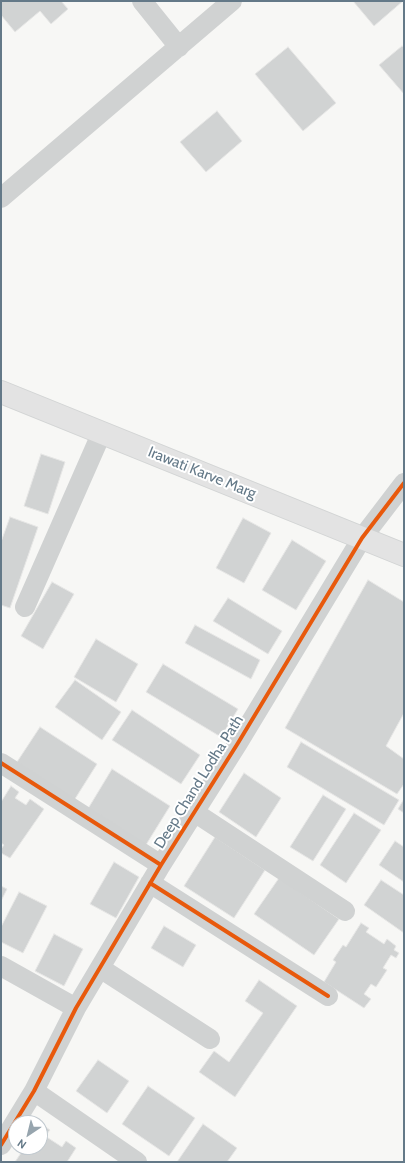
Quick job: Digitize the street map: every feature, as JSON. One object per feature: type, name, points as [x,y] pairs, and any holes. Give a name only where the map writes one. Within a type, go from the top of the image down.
[{"type":"main road","name":"Irawati Karve Marg","points":[[1,392],[404,555]]},
{"type":"street","points":[[142,1],[179,47]]},
{"type":"street","points":[[1,198],[232,1]]},
{"type":"street","points":[[25,608],[102,432]]},
{"type":"street","name":"Deep Chand Lodha Path","points":[[1,1145],[34,1091],[76,1008],[150,882],[238,743],[362,538],[404,483]]},
{"type":"street","points":[[1,763],[161,865]]},
{"type":"street","points":[[194,812],[344,911]]},
{"type":"street","points":[[150,882],[328,996]]},
{"type":"street","points":[[1,966],[76,1008]]},
{"type":"street","points":[[100,968],[210,1039]]},
{"type":"street","points":[[34,1091],[137,1162]]},
{"type":"building","points":[[1,1],[61,1],[68,9],[51,24],[40,11],[15,32],[1,15]]},
{"type":"building","points":[[353,1],[403,1],[374,26]]},
{"type":"building","points":[[402,46],[404,48],[404,94],[379,65]]},
{"type":"building","points":[[288,47],[336,103],[303,131],[255,74]]},
{"type":"building","points":[[217,111],[242,141],[206,172],[180,142]]},
{"type":"building","points":[[41,454],[65,462],[48,514],[24,506]]},
{"type":"building","points":[[10,517],[38,527],[10,608],[1,605],[1,542]]},
{"type":"building","points":[[243,518],[271,533],[244,583],[216,568]]},
{"type":"building","points":[[292,540],[326,561],[296,610],[262,590]]},
{"type":"building","points":[[368,580],[404,602],[404,713],[386,746],[404,759],[404,784],[397,794],[285,728]]},
{"type":"building","points":[[52,582],[74,594],[43,649],[21,636]]},
{"type":"building","points":[[228,598],[282,631],[268,654],[213,621]]},
{"type":"building","points":[[195,625],[260,660],[251,679],[185,643]]},
{"type":"building","points":[[96,639],[138,664],[116,702],[74,677]]},
{"type":"building","points":[[163,664],[238,709],[221,737],[146,692]]},
{"type":"building","points":[[75,680],[121,712],[102,740],[55,707]]},
{"type":"building","points":[[132,710],[200,755],[181,784],[112,740]]},
{"type":"building","points":[[40,727],[97,764],[73,802],[15,765]]},
{"type":"building","points":[[301,742],[399,800],[384,825],[287,767]]},
{"type":"building","points":[[112,769],[170,806],[144,848],[86,812]]},
{"type":"building","points":[[244,773],[281,798],[256,837],[219,812]]},
{"type":"building","points":[[11,786],[19,792],[15,798],[26,805],[30,799],[44,809],[10,858],[1,853],[1,849],[4,845],[1,843],[1,802]]},
{"type":"building","points":[[323,795],[346,809],[313,861],[290,847]]},
{"type":"building","points":[[404,799],[404,813],[398,809]]},
{"type":"building","points":[[354,813],[381,830],[346,883],[320,865]]},
{"type":"building","points":[[215,837],[265,870],[234,918],[184,886]]},
{"type":"building","points":[[395,841],[404,847],[404,882],[379,865]]},
{"type":"building","points":[[114,862],[139,877],[116,918],[90,904]]},
{"type":"building","points":[[279,878],[339,919],[314,955],[254,914]]},
{"type":"building","points":[[381,880],[404,895],[404,933],[364,905]]},
{"type":"building","points":[[1,886],[7,889],[1,901]]},
{"type":"building","points":[[19,892],[47,906],[23,953],[1,942],[1,927]]},
{"type":"building","points":[[361,923],[369,928],[366,932],[384,944],[387,939],[396,946],[394,950],[399,953],[396,958],[391,955],[383,968],[387,970],[376,987],[371,984],[364,994],[371,999],[364,1008],[324,982],[336,962],[333,960],[343,945],[346,947]]},
{"type":"building","points":[[164,926],[196,945],[183,967],[151,948]]},
{"type":"building","points":[[54,934],[83,949],[64,986],[35,971]]},
{"type":"building","points":[[259,980],[297,1006],[235,1097],[199,1072],[214,1051],[229,1062],[263,1013],[245,1001]]},
{"type":"building","points":[[98,1060],[129,1081],[107,1113],[76,1091]]},
{"type":"building","points":[[148,1086],[195,1118],[169,1156],[122,1124]]},
{"type":"building","points":[[203,1124],[237,1148],[227,1162],[177,1162]]},
{"type":"building","points":[[48,1138],[62,1147],[66,1141],[76,1148],[67,1162],[15,1162],[20,1155],[48,1155]]},
{"type":"cycle path","points":[[1,1145],[34,1091],[76,1008],[161,865],[238,743],[362,538],[404,483]]},
{"type":"cycle path","points":[[1,763],[161,865]]},
{"type":"cycle path","points":[[150,883],[328,996]]}]
